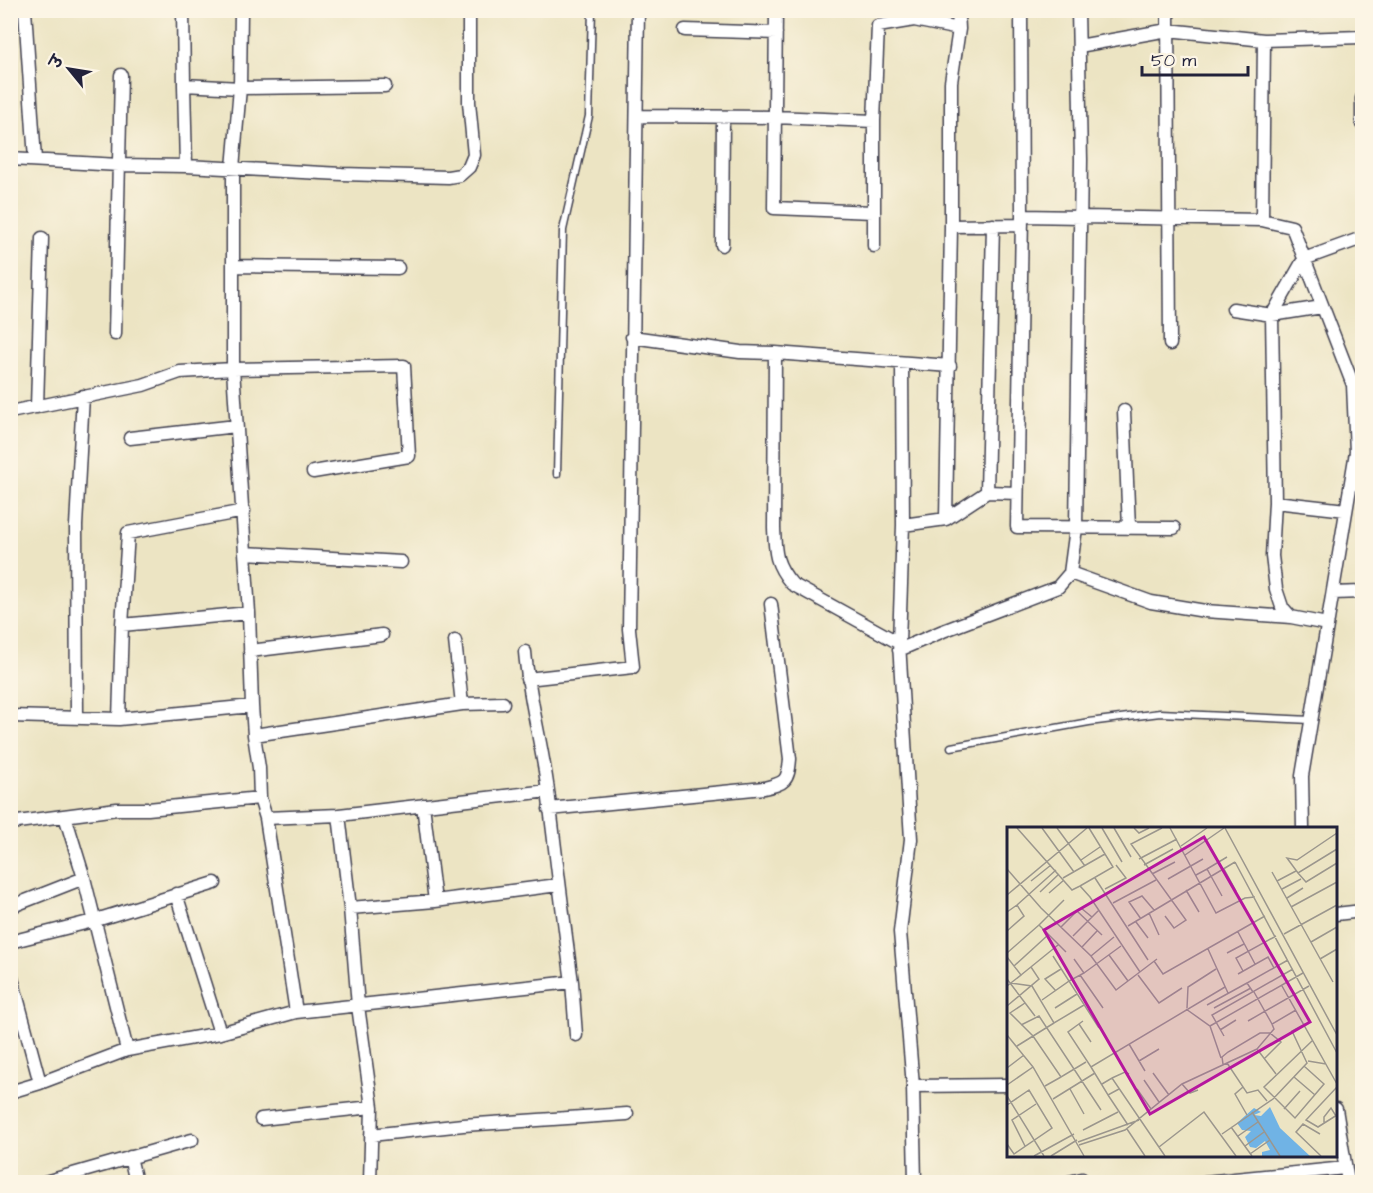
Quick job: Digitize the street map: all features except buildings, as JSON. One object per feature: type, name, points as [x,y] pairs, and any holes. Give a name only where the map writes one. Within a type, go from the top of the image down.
[{"type":"street","points":[[25,10],[35,160]]},
{"type":"street","points":[[183,10],[186,166]]},
{"type":"street","points":[[241,10],[240,88],[233,168],[233,369],[236,426],[244,511],[252,706],[260,798],[266,818],[296,1012]]},
{"type":"street","points":[[10,159],[342,174],[460,176],[469,167],[474,155],[469,102],[469,10]]},
{"type":"street","points":[[527,679],[633,667],[629,629],[638,10]]},
{"type":"street","points":[[776,10],[774,208],[873,212]]},
{"type":"street","points":[[946,519],[950,366],[951,82],[960,29],[958,10]]},
{"type":"street","points":[[1021,10],[1022,221],[1017,527],[1174,528]]},
{"type":"street","points":[[899,647],[1058,587],[1070,573],[1076,528],[1081,160],[1078,10]]},
{"type":"street","points":[[1168,10],[1170,344]]},
{"type":"street","points":[[874,246],[874,121],[878,26],[914,20],[960,29]]},
{"type":"street","points":[[685,30],[776,33]]},
{"type":"street","points":[[1079,46],[1168,30],[1264,40],[1362,37]]},
{"type":"street","points":[[1262,220],[1264,40]]},
{"type":"street","points":[[115,334],[121,75]]},
{"type":"street","points":[[184,85],[240,88],[385,86]]},
{"type":"street","points":[[1362,98],[1362,124]]},
{"type":"street","points":[[637,117],[774,117],[874,121]]},
{"type":"street","points":[[722,245],[723,117]]},
{"type":"street","points":[[951,226],[993,225],[1080,217],[1262,220],[1292,227],[1322,307],[1358,385],[1356,452],[1302,776],[1303,827]]},
{"type":"street","points":[[987,492],[993,225]]},
{"type":"street","points":[[37,406],[42,238]]},
{"type":"street","points":[[1291,617],[1282,607],[1276,589],[1272,556],[1275,502],[1272,315],[1304,259],[1362,238]]},
{"type":"street","points":[[234,266],[399,268]]},
{"type":"street","points":[[1233,309],[1272,315],[1322,307]]},
{"type":"street","points":[[632,337],[740,352],[950,366]]},
{"type":"street","points":[[775,353],[774,528],[775,555],[780,571],[792,584],[899,647]]},
{"type":"street","points":[[902,364],[903,525],[899,647],[911,839],[900,932],[913,1086],[915,1182]]},
{"type":"street","points":[[10,412],[143,385],[180,372],[404,366],[409,456],[313,472]]},
{"type":"street","points":[[77,718],[76,526],[83,396]]},
{"type":"street","points":[[1124,411],[1129,528]]},
{"type":"street","points":[[130,438],[236,426]]},
{"type":"street","points":[[903,525],[946,519],[987,492],[1017,493]]},
{"type":"street","points":[[1275,502],[1346,510]]},
{"type":"street","points":[[119,719],[128,533],[244,511]]},
{"type":"street","points":[[245,553],[401,562]]},
{"type":"street","points":[[1070,573],[1151,602],[1205,611],[1291,617],[1327,624]]},
{"type":"street","points":[[1333,593],[1362,592]]},
{"type":"street","points":[[549,809],[764,788],[782,784],[789,775],[790,759],[771,604]]},
{"type":"street","points":[[122,626],[249,614]]},
{"type":"street","points":[[250,651],[381,635]]},
{"type":"street","points":[[455,641],[462,704]]},
{"type":"street","points":[[525,651],[527,679],[548,791],[572,982],[576,1035]]},
{"type":"street","points":[[254,735],[462,704],[503,703]]},
{"type":"street","points":[[10,716],[119,719],[252,706]]},
{"type":"street","points":[[266,818],[339,814],[548,791]]},
{"type":"street","points":[[10,823],[117,809],[147,809],[260,798]]},
{"type":"street","points":[[423,805],[435,901]]},
{"type":"street","points":[[339,814],[358,1006],[372,1107],[370,1182]]},
{"type":"street","points":[[65,816],[84,878],[127,1050]]},
{"type":"street","points":[[10,907],[84,878]]},
{"type":"street","points":[[10,942],[93,921],[215,883]]},
{"type":"street","points":[[350,908],[435,901],[558,885]]},
{"type":"street","points":[[177,894],[220,1033]]},
{"type":"street","points":[[1337,914],[1362,911]]},
{"type":"street","points":[[10,971],[40,1083]]},
{"type":"street","points":[[10,1092],[127,1050],[220,1033],[296,1012],[572,982]]},
{"type":"street","points":[[913,1086],[1007,1085]]},
{"type":"street","points":[[261,1119],[372,1107]]},
{"type":"street","points":[[371,1135],[463,1125],[627,1114]]},
{"type":"street","points":[[1337,1121],[1348,1182]]},
{"type":"street","points":[[45,1182],[192,1140]]},
{"type":"street","points":[[130,1157],[136,1182]]},
{"type":"street","points":[[1204,1182],[1345,1168]]},
{"type":"street","points":[[1069,1182],[1082,1179]]},
{"type":"lane","points":[[557,474],[563,230],[589,116],[592,10]]},
{"type":"lane","points":[[951,747],[1089,722],[1160,713],[1311,720]]}]
